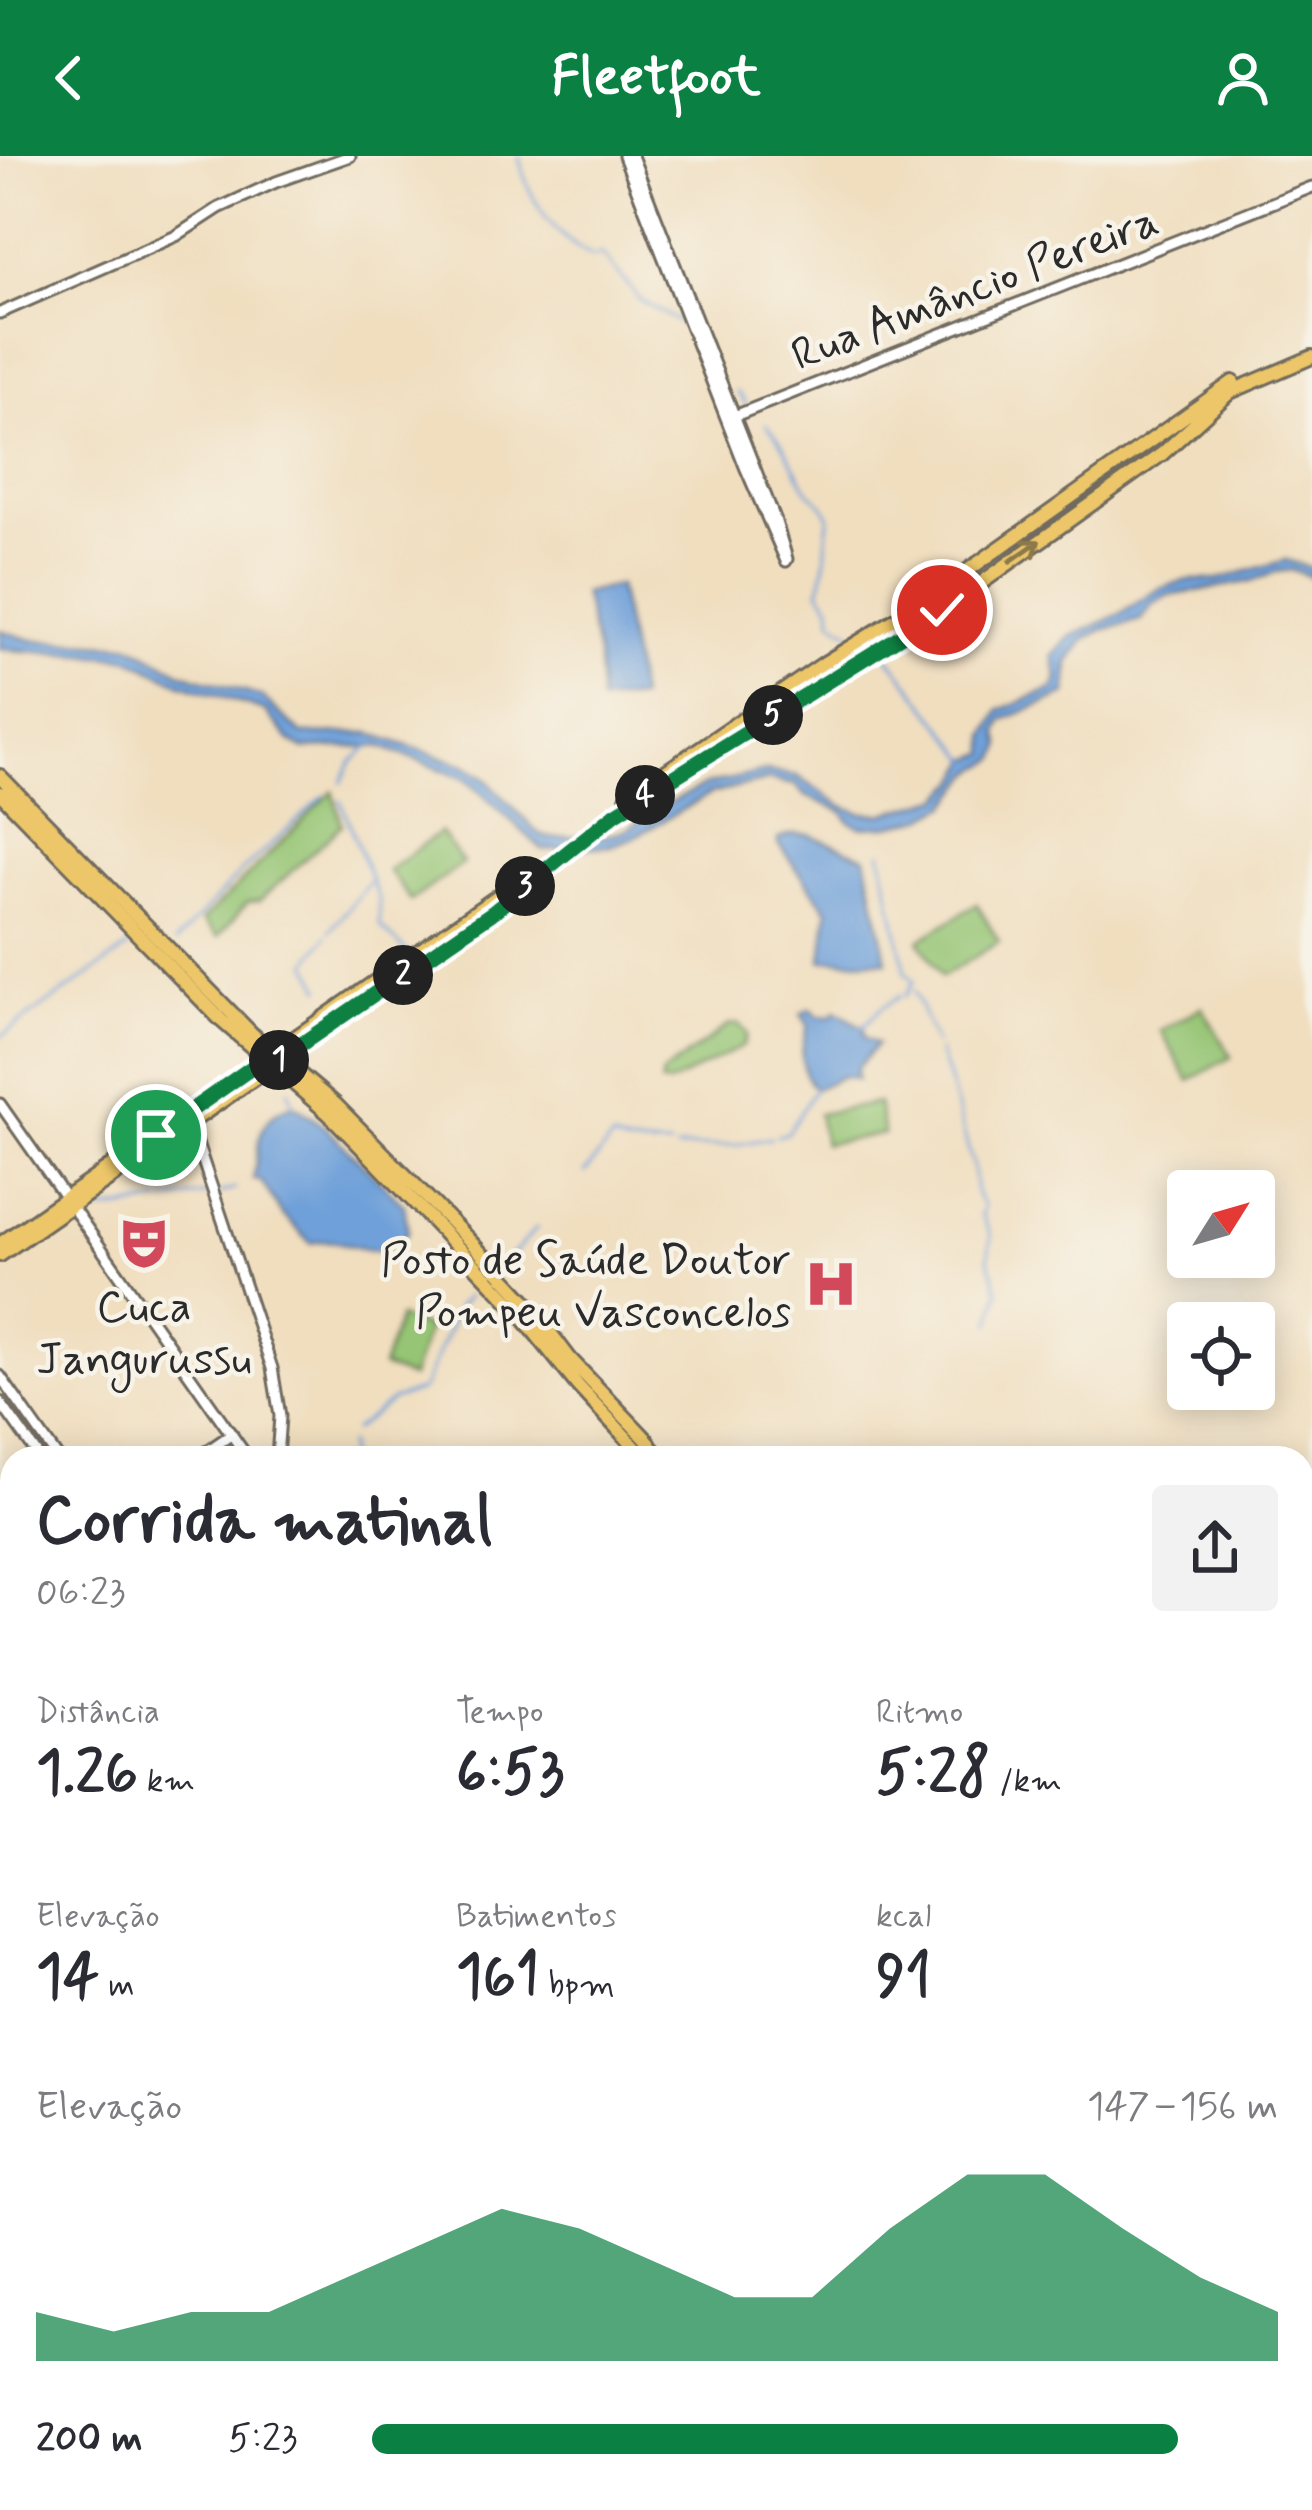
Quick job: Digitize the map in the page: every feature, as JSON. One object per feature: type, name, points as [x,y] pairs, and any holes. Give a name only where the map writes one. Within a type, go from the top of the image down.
[{"type":"main road","points":[[0,1255],[247,1076],[492,913],[582,834],[1220,389],[1312,354]]},
{"type":"main road","points":[[582,834],[908,632],[1162,454],[1230,392],[1312,354]]},
{"type":"main road","points":[[899,616],[908,632]]},
{"type":"main road","points":[[885,625],[894,640]]},
{"type":"main road","points":[[0,776],[92,879],[249,1039],[295,1078],[335,1103],[635,1446]]},
{"type":"main road","points":[[0,793],[92,879]]},
{"type":"main road","points":[[249,1039],[300,1041]]},
{"type":"main road","points":[[129,1159],[190,1122],[247,1076],[249,1039]]},
{"type":"main road","points":[[295,1078],[300,1041]]},
{"type":"main road","points":[[247,1076],[295,1078]]},
{"type":"main road","points":[[0,1244],[68,1202]]},
{"type":"main road","points":[[588,1387],[650,1446]]},
{"type":"street","points":[[0,310],[269,186],[350,156]]},
{"type":"street","points":[[269,186],[362,156]]},
{"type":"street","points":[[628,156],[786,561],[781,534],[731,418]]},
{"type":"street","name":"Rua Amâncio Pereira","points":[[731,418],[1312,187]]},
{"type":"street","points":[[0,1103],[240,1446]]},
{"type":"street","points":[[190,1122],[272,1368],[280,1416],[278,1446]]},
{"type":"street","points":[[0,1376],[50,1446]]},
{"type":"street","points":[[0,1402],[31,1446]]},
{"type":"street","points":[[214,1446],[232,1434]]},
{"type":"green space","points":[[333,791],[342,825],[259,901],[248,902],[218,937],[202,921]]},
{"type":"green space","points":[[440,832],[463,863],[411,901],[388,870]]},
{"type":"green space","points":[[977,904],[999,942],[942,977],[919,940]]},
{"type":"green space","points":[[1202,1007],[1231,1057],[1189,1081],[1161,1031]]},
{"type":"green space","points":[[739,1024],[747,1034],[743,1046],[669,1084],[661,1083],[662,1074],[729,1025]]},
{"type":"green space","points":[[878,1103],[884,1134],[824,1144],[818,1114]]},
{"type":"green space","points":[[399,1318],[428,1328],[411,1378],[382,1367]]},
{"type":"water","points":[[1286,560],[1312,568],[1312,577],[1293,570],[1275,572],[1253,581],[1168,596],[1152,605],[1141,620],[1086,639],[1069,661],[1067,694],[1003,720],[997,759],[973,773],[948,805],[924,818],[861,827],[842,811],[804,795],[796,785],[769,780],[710,794],[610,846],[543,850],[466,779],[380,746],[304,749],[289,740],[265,711],[180,683],[128,658],[0,649],[0,630],[32,640],[131,645],[182,673],[262,697],[302,734],[370,733],[465,765],[549,838],[606,836],[628,829],[706,785],[766,771],[797,776],[861,813],[882,814],[941,798],[970,759],[987,753],[987,734],[1000,710],[1053,689],[1058,679],[1053,656],[1070,637],[1159,589],[1188,580],[1216,580]]},
{"type":"water","points":[[618,586],[640,698],[600,702],[598,659],[583,593]]},
{"type":"water","points":[[810,835],[866,857],[887,961],[822,960],[828,910],[778,844],[778,839]]},
{"type":"water","points":[[810,1009],[818,1016],[832,1017],[835,1011],[863,1027],[865,1038],[877,1044],[856,1069],[857,1079],[843,1076],[815,1089],[809,1082],[802,1058],[808,1025],[801,1014]]},
{"type":"water","points":[[294,1105],[325,1127],[404,1205],[408,1232],[395,1243],[371,1250],[338,1242],[311,1243],[282,1214],[261,1181],[253,1179],[265,1125]]},
{"type":"waterway","points":[[519,156],[536,202],[555,228],[594,257],[601,253],[641,301],[686,326]]},
{"type":"waterway","points":[[737,392],[746,404]]},
{"type":"waterway","points":[[766,424],[830,518],[819,590],[831,605],[832,620],[854,635]]},
{"type":"waterway","points":[[887,655],[971,762]]},
{"type":"waterway","points":[[342,782],[352,762],[369,746]]},
{"type":"waterway","points":[[176,942],[241,872],[324,796]]},
{"type":"waterway","points":[[330,931],[371,880],[341,801]]},
{"type":"waterway","points":[[881,852],[906,973],[914,981],[905,996]]},
{"type":"waterway","points":[[372,883],[379,899],[380,926],[407,952]]},
{"type":"waterway","points":[[322,988],[308,963],[327,936]]},
{"type":"waterway","points":[[0,1037],[129,947]]},
{"type":"waterway","points":[[914,991],[935,1044]]},
{"type":"waterway","points":[[861,1029],[900,996]]},
{"type":"waterway","points":[[938,1051],[991,1236],[988,1258],[999,1292],[991,1323]]},
{"type":"waterway","points":[[777,1136],[787,1133],[815,1089]]},
{"type":"waterway","points":[[288,1090],[294,1104]]},
{"type":"waterway","points":[[676,1149],[771,1138]]},
{"type":"waterway","points":[[585,1173],[612,1139],[627,1145],[670,1147]]},
{"type":"waterway","points":[[220,1193],[235,1189]]},
{"type":"waterway","points":[[166,1201],[208,1194]]},
{"type":"waterway","points":[[87,1208],[102,1211],[161,1202]]},
{"type":"waterway","points":[[502,1265],[537,1228]]},
{"type":"waterway","points":[[354,1430],[392,1400],[422,1390],[459,1305],[468,1296]]},
{"type":"place","name":"Cuca Jangurussu","points":[[144,1243]]},
{"type":"place","name":"Posto de Saúde Doutor Pompeu Vasconcelos","points":[[831,1284]]},
{"type":"route","points":[[156,1135],[264,1059],[271,1065],[303,1046],[429,958],[615,814],[942,610]]}]
